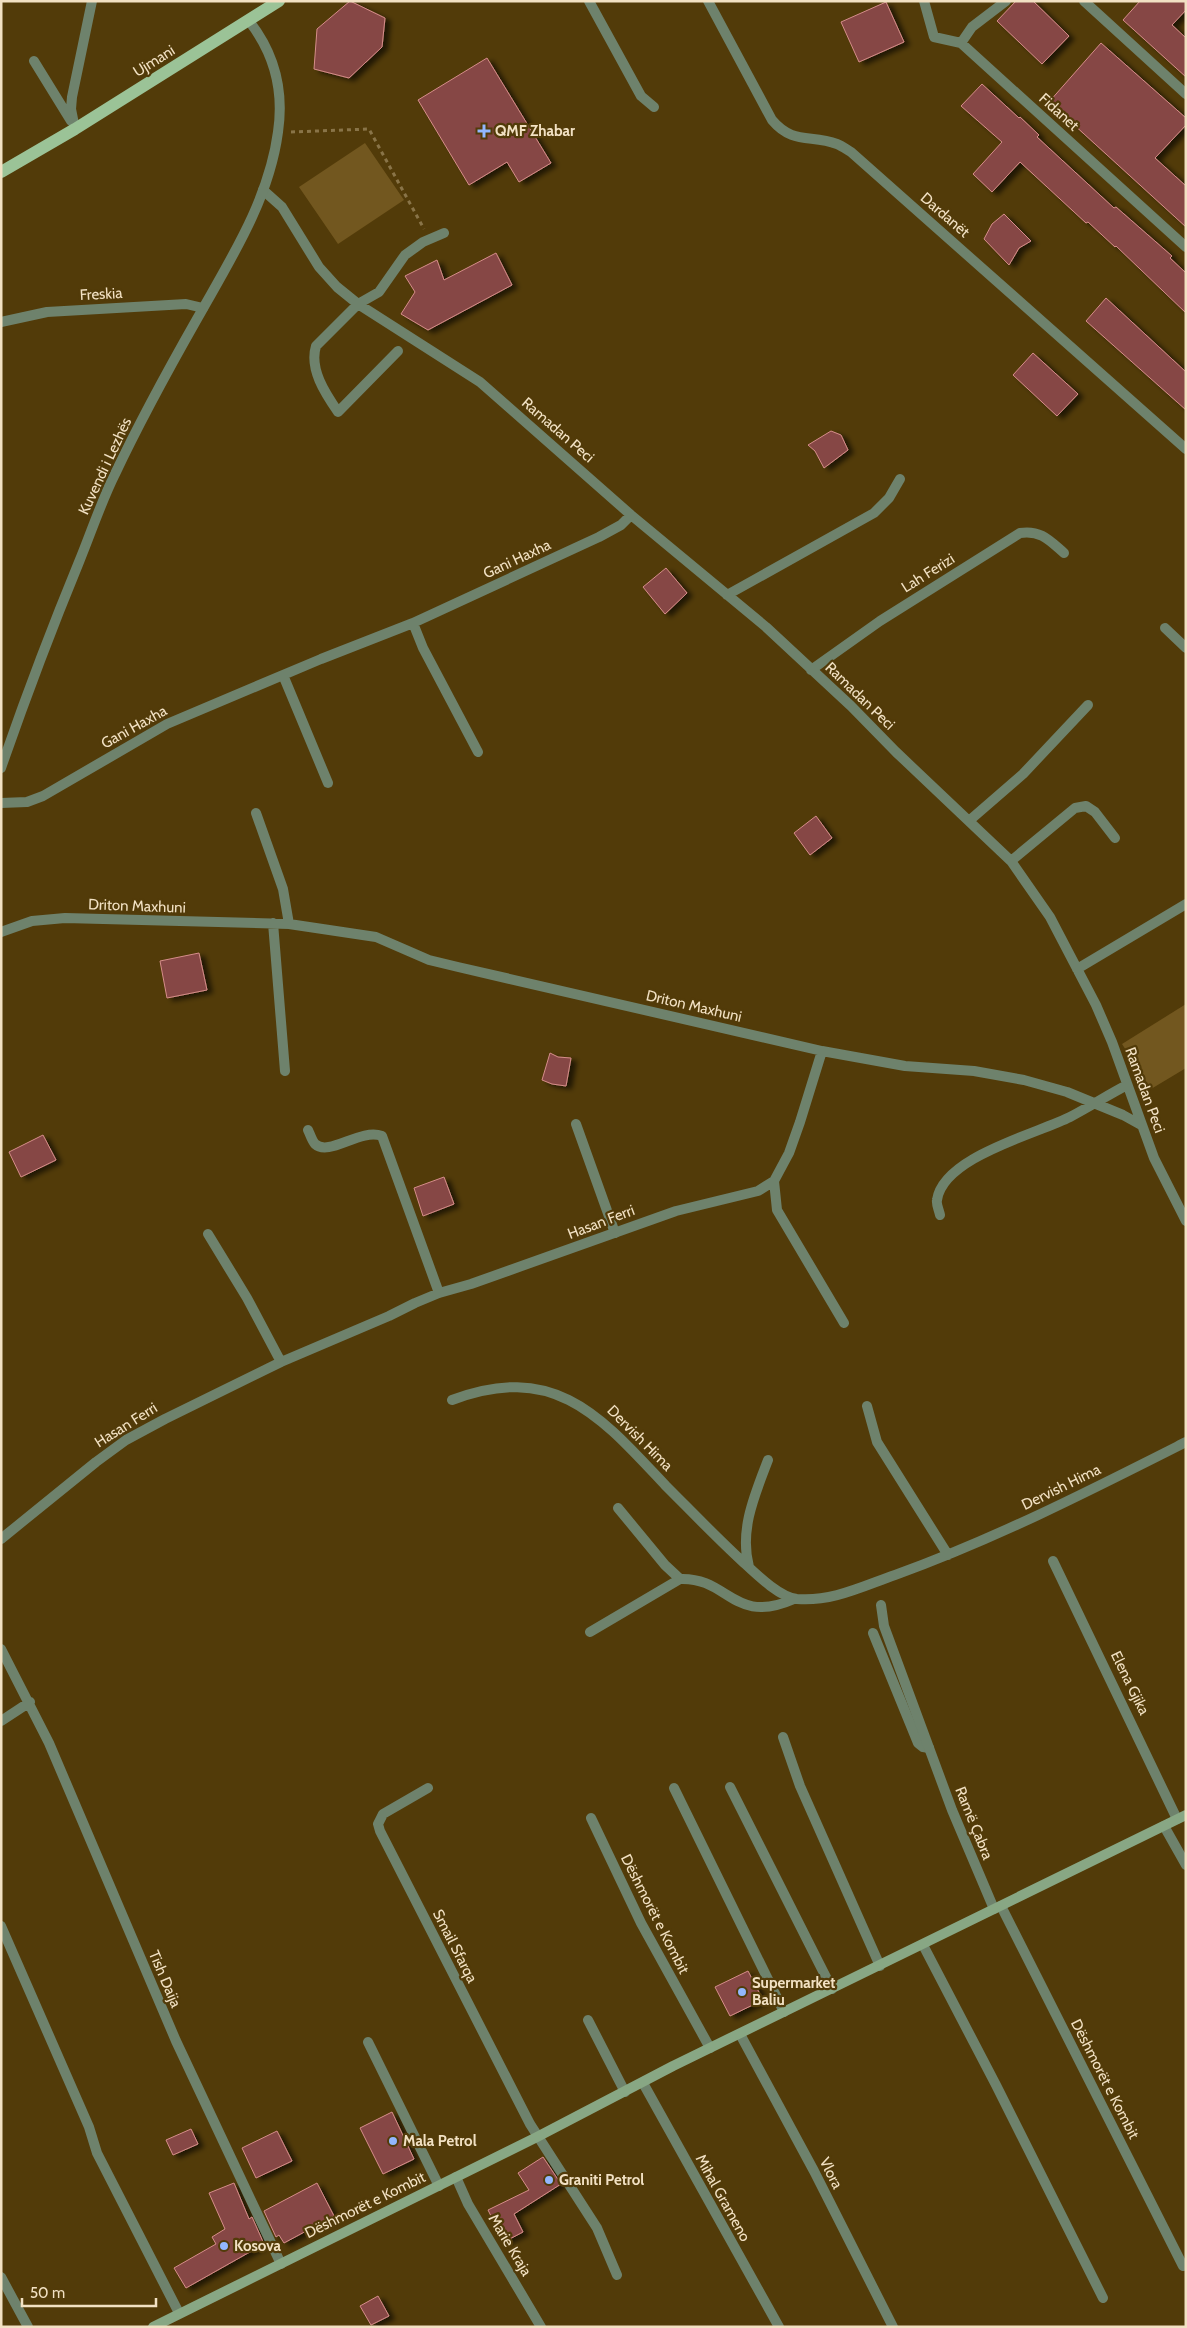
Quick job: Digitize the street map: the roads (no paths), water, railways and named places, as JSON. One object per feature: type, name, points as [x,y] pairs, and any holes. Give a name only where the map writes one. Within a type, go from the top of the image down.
[{"type":"main road","name":"Ujmani","points":[[1,172],[75,129],[279,1]]},
{"type":"main road","name":"Dëshmorët e Kombit","points":[[153,2327],[537,2137],[710,2048],[1182,1817]]},
{"type":"street","points":[[75,129],[72,97],[92,1]]},
{"type":"street","points":[[589,1],[641,96],[654,107]]},
{"type":"street","name":"Dardanët","points":[[708,1],[768,112],[780,130],[789,135],[836,144],[851,152],[1186,450]]},
{"type":"street","name":"Fidanet","points":[[924,1],[934,37],[961,43],[1186,246]]},
{"type":"street","points":[[961,43],[972,27],[1006,1]]},
{"type":"street","points":[[1084,1],[1186,94]]},
{"type":"street","name":"Kuvendi i Lezhës","points":[[1,768],[46,645],[114,476],[166,373],[235,252],[263,190],[278,132],[280,106],[278,76],[263,38],[249,21]]},
{"type":"street","points":[[34,60],[75,129]]},
{"type":"street","name":"Ramadan Peci","points":[[263,190],[282,207],[319,267],[337,287],[358,304],[480,382],[632,515],[766,627],[1011,861],[1050,917],[1096,1005],[1112,1042],[1141,1125],[1169,1190],[1186,1221]]},
{"type":"street","points":[[398,350],[338,412],[327,395],[315,369],[313,353],[320,339],[358,304],[379,292],[405,254],[444,233]]},
{"type":"street","name":"Freskia","points":[[1,322],[47,312],[186,304],[203,308]]},
{"type":"street","points":[[727,595],[874,513],[889,498],[900,479]]},
{"type":"street","name":"Gani Haxha","points":[[1,803],[27,802],[43,796],[167,724],[283,675],[413,624],[599,537],[621,525],[632,515]]},
{"type":"street","name":"Lah Ferizi","points":[[811,670],[880,621],[1020,533],[1031,531],[1043,536],[1064,553]]},
{"type":"street","points":[[413,624],[427,656],[478,752]]},
{"type":"street","points":[[1166,628],[1186,648]]},
{"type":"street","points":[[283,675],[328,783]]},
{"type":"street","points":[[970,820],[1023,774],[1088,706]]},
{"type":"street","points":[[1011,861],[1075,808],[1086,806],[1095,812],[1115,838]]},
{"type":"street","points":[[256,813],[283,889],[289,924]]},
{"type":"street","points":[[1077,970],[1186,904]]},
{"type":"street","name":"Driton Maxhuni","points":[[1,932],[32,921],[65,918],[273,923],[376,937],[429,960],[822,1051],[905,1066],[974,1071],[1016,1079],[1067,1092],[1141,1125]]},
{"type":"street","points":[[273,923],[285,1071]]},
{"type":"street","points":[[822,1051],[789,1153],[774,1181],[778,1210],[844,1323]]},
{"type":"street","points":[[940,1215],[937,1201],[941,1187],[957,1170],[987,1151],[1069,1117],[1127,1085]]},
{"type":"street","points":[[576,1124],[615,1232]]},
{"type":"street","points":[[308,1130],[314,1143],[322,1148],[332,1147],[373,1133],[382,1136],[439,1293]]},
{"type":"street","name":"Hasan Ferri","points":[[1,1539],[126,1440],[204,1398],[281,1362],[439,1293],[470,1284],[676,1211],[758,1191],[774,1181]]},
{"type":"street","points":[[208,1234],[247,1298],[281,1362]]},
{"type":"street","name":"Dervish Hima","points":[[452,1400],[487,1389],[518,1386],[536,1388],[569,1399],[599,1417],[630,1446],[666,1486],[749,1568],[770,1586],[794,1599]]},
{"type":"street","points":[[867,1406],[877,1442],[948,1555]]},
{"type":"street","name":"Dervish Hima","points":[[680,1579],[700,1580],[735,1601],[750,1607],[765,1608],[794,1599],[816,1600],[840,1595],[948,1555],[1026,1521],[1186,1442]]},
{"type":"street","points":[[749,1568],[744,1551],[745,1537],[754,1495],[768,1460]]},
{"type":"street","points":[[590,1632],[680,1579],[665,1565],[618,1508]]},
{"type":"street","name":"Elena Gjika","points":[[1054,1561],[1182,1817]]},
{"type":"street","name":"Ramë Çabra","points":[[881,1605],[884,1626],[952,1810],[998,1907]]},
{"type":"street","name":"Ramë Çabra","points":[[873,1633],[918,1743],[930,1748]]},
{"type":"street","name":"Tish Daija","points":[[1,1649],[30,1702],[176,2041],[281,2264]]},
{"type":"street","points":[[1,1721],[30,1702]]},
{"type":"street","points":[[782,1737],[800,1786],[880,1966]]},
{"type":"street","points":[[730,1787],[832,1989]]},
{"type":"street","name":"Smail Sfarqa","points":[[428,1788],[383,1814],[378,1824],[380,1831],[537,2137]]},
{"type":"street","points":[[674,1788],[784,2012]]},
{"type":"street","name":"Dëshmorët e Kombit","points":[[590,1818],[641,1923],[710,2048]]},
{"type":"street","points":[[1164,1826],[1186,1865]]},
{"type":"street","name":"Dëshmorët e Kombit","points":[[998,1907],[1183,2266]]},
{"type":"street","points":[[1,1926],[89,2127],[96,2153],[179,2313]]},
{"type":"street","points":[[923,1945],[1103,2298]]},
{"type":"street","points":[[588,2020],[625,2092]]},
{"type":"street","name":"Vlora","points":[[740,2034],[814,2171],[893,2327]]},
{"type":"street","points":[[368,2042],[439,2186]]},
{"type":"street","name":"Mihal Grameno","points":[[643,2083],[779,2327]]},
{"type":"street","points":[[537,2137],[597,2228],[617,2275]]},
{"type":"street","name":"Marie Kraja","points":[[456,2177],[468,2204],[541,2327]]},
{"type":"street","points":[[1,2277],[28,2327]]},
{"type":"place","name":"QMF Zhabar","points":[[484,131]]},
{"type":"place","name":"Supermarket Baliu","points":[[742,1992]]},
{"type":"place","name":"Mala Petrol","points":[[393,2141]]},
{"type":"place","name":"Graniti Petrol","points":[[549,2180]]},
{"type":"place","name":"Kosova","points":[[224,2246]]}]
